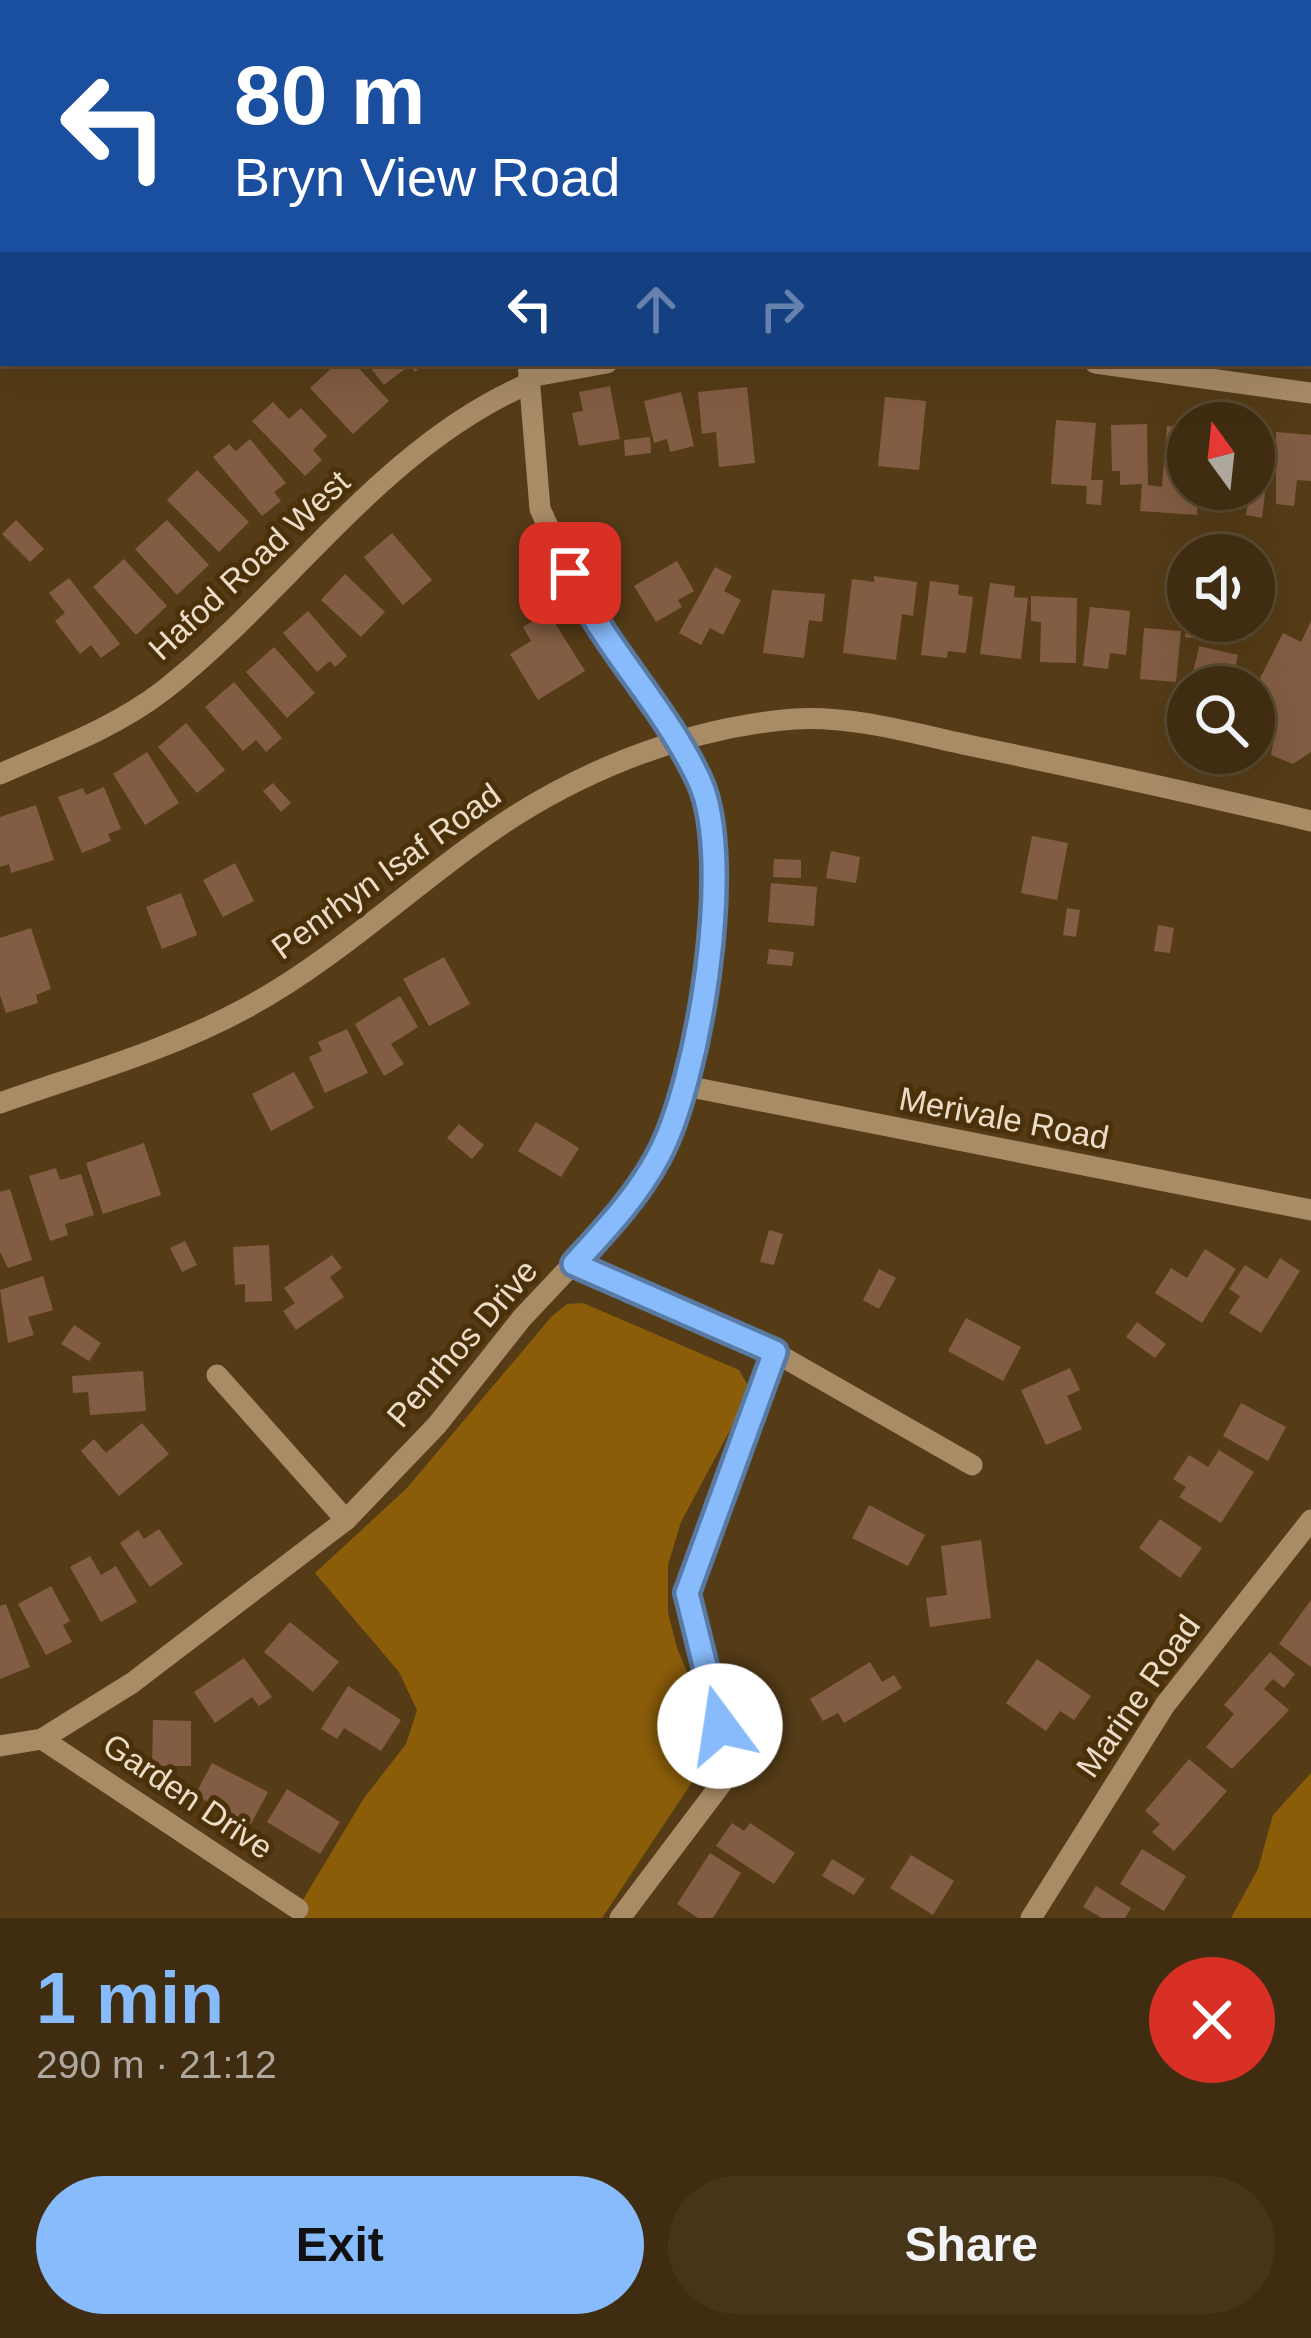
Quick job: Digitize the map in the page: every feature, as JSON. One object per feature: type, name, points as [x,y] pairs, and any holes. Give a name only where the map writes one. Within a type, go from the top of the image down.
[{"type":"street","name":"Hafod Road West","points":[[0,774],[119,722],[166,689],[400,469],[474,407],[529,374],[586,366]]},
{"type":"street","points":[[1117,366],[1311,392]]},
{"type":"street","name":"Penrhos Drive","points":[[0,1746],[42,1738],[132,1683],[346,1520],[437,1425],[522,1318],[631,1202],[660,1153],[686,1086],[715,886],[713,836],[703,788],[680,741],[585,605],[540,509],[529,374]]},
{"type":"street","name":"Penrhyn Isaf Road","points":[[0,1102],[152,1050],[244,1009],[314,967],[479,839],[553,794],[680,741],[798,719],[875,726],[1311,821]]},
{"type":"street","name":"Merivale Road","points":[[686,1086],[1311,1210]]},
{"type":"street","points":[[574,1264],[775,1352],[972,1466]]},
{"type":"street","points":[[620,1918],[731,1771],[687,1593],[775,1352]]},
{"type":"street","points":[[217,1376],[346,1520]]},
{"type":"street","name":"Marine Road","points":[[1031,1918],[1165,1706],[1311,1520]]},
{"type":"street","name":"Garden Drive","points":[[42,1738],[298,1909]]},
{"type":"shaded area","points":[[583,1303],[739,1370],[751,1391],[681,1522],[668,1565],[668,1613],[709,1725],[702,1767],[602,1918],[292,1918],[364,1798],[406,1744],[417,1710],[399,1672],[315,1573],[406,1489],[552,1316],[567,1304]]},
{"type":"shaded area","points":[[1311,1773],[1311,1918],[1231,1918],[1258,1869],[1273,1815]]},
{"type":"building","points":[[334,366],[357,366],[389,401],[353,434],[310,388]]},
{"type":"building","points":[[369,366],[409,366],[384,385]]},
{"type":"building","points":[[610,386],[620,439],[579,446],[572,413],[583,411],[579,392]]},
{"type":"building","points":[[747,387],[755,463],[719,467],[716,432],[702,434],[698,392]]},
{"type":"building","points":[[681,392],[694,446],[670,452],[667,439],[654,443],[644,401]]},
{"type":"building","points":[[885,397],[926,401],[919,470],[878,466]]},
{"type":"building","points":[[273,402],[289,419],[301,408],[327,436],[313,450],[322,460],[305,476],[252,421]]},
{"type":"building","points":[[1056,420],[1096,423],[1091,480],[1103,480],[1101,505],[1086,504],[1087,486],[1051,484]]},
{"type":"building","points":[[1147,424],[1148,485],[1162,487],[1167,426],[1167,510],[1197,510],[1197,515],[1140,511],[1142,484],[1120,485],[1120,471],[1112,471],[1111,425]]},
{"type":"building","points":[[1276,432],[1311,435],[1311,481],[1297,480],[1294,506],[1276,504]]},
{"type":"building","points":[[650,437],[651,453],[625,456],[624,440]]},
{"type":"building","points":[[250,439],[286,483],[274,492],[281,501],[262,516],[213,457],[229,444],[236,451]]},
{"type":"building","points":[[197,470],[249,522],[219,552],[167,500]]},
{"type":"building","points":[[1247,510],[1263,510],[1262,518],[1246,515]]},
{"type":"building","points":[[16,520],[44,549],[30,562],[2,534]]},
{"type":"building","points":[[167,520],[209,565],[177,595],[135,549]]},
{"type":"building","points":[[392,533],[432,580],[403,605],[364,557]]},
{"type":"building","points":[[124,559],[167,606],[136,635],[93,587]]},
{"type":"building","points":[[677,561],[694,591],[678,600],[682,607],[656,622],[634,586]]},
{"type":"building","points":[[715,567],[732,576],[724,591],[741,600],[723,635],[710,628],[701,645],[679,633]]},
{"type":"building","points":[[345,574],[385,612],[361,637],[321,600]]},
{"type":"building","points":[[874,576],[917,582],[913,616],[902,614],[896,660],[843,653],[852,579],[874,582]]},
{"type":"building","points":[[69,578],[120,644],[101,658],[91,645],[80,654],[55,621],[65,613],[49,593]]},
{"type":"building","points":[[930,581],[959,585],[958,595],[973,597],[966,653],[948,651],[947,658],[921,655]]},
{"type":"building","points":[[990,583],[1015,586],[1014,597],[1028,598],[1021,659],[980,654]]},
{"type":"building","points":[[772,590],[825,594],[822,622],[809,620],[804,658],[763,653]]},
{"type":"building","points":[[1031,596],[1077,598],[1076,663],[1040,662],[1041,622],[1031,621]]},
{"type":"building","points":[[1090,607],[1130,611],[1126,655],[1110,653],[1108,669],[1083,666]]},
{"type":"building","points":[[308,611],[347,656],[335,667],[330,661],[317,672],[283,633]]},
{"type":"building","points":[[548,612],[585,671],[538,700],[510,654],[531,641],[523,627]]},
{"type":"building","points":[[1311,621],[1311,752],[1293,764],[1275,757],[1275,666],[1266,666],[1283,633],[1301,642]]},
{"type":"building","points":[[1144,628],[1167,630],[1167,642],[1180,642],[1178,666],[1167,666],[1167,681],[1140,679]]},
{"type":"building","points":[[1199,646],[1238,655],[1236,666],[1195,666]]},
{"type":"building","points":[[274,647],[315,693],[287,718],[246,672]]},
{"type":"building","points":[[234,682],[282,738],[266,752],[256,740],[243,751],[205,707]]},
{"type":"building","points":[[186,723],[225,770],[197,793],[158,747]]},
{"type":"building","points":[[147,752],[179,803],[145,825],[113,774]]},
{"type":"building","points":[[273,783],[291,803],[281,812],[263,791]]},
{"type":"building","points":[[104,787],[121,829],[108,834],[111,841],[82,853],[58,797],[83,788],[86,795]]},
{"type":"building","points":[[36,805],[54,860],[11,873],[9,864],[0,867],[0,817]]},
{"type":"building","points":[[1032,836],[1068,843],[1057,900],[1021,893]]},
{"type":"building","points":[[831,851],[860,857],[856,883],[826,878]]},
{"type":"building","points":[[774,859],[801,860],[801,878],[773,877]]},
{"type":"building","points":[[235,863],[254,901],[223,917],[203,880]]},
{"type":"building","points":[[771,883],[817,887],[814,926],[768,922]]},
{"type":"building","points":[[181,893],[197,935],[162,949],[146,907]]},
{"type":"building","points":[[1067,908],[1080,910],[1076,937],[1063,935]]},
{"type":"building","points":[[1158,925],[1174,928],[1170,953],[1154,951]]},
{"type":"building","points":[[31,928],[51,989],[36,995],[38,1003],[6,1013],[0,995],[0,938]]},
{"type":"building","points":[[769,949],[794,952],[792,966],[767,964]]},
{"type":"building","points":[[444,957],[470,1004],[429,1026],[403,979]]},
{"type":"building","points":[[400,996],[418,1027],[391,1044],[404,1064],[384,1076],[355,1024]]},
{"type":"building","points":[[347,1029],[368,1073],[325,1093],[309,1057],[322,1051],[318,1042]]},
{"type":"building","points":[[294,1072],[314,1108],[271,1131],[252,1094]]},
{"type":"building","points":[[536,1122],[579,1148],[561,1177],[518,1151]]},
{"type":"building","points":[[459,1124],[484,1145],[472,1159],[447,1138]]},
{"type":"building","points":[[144,1143],[161,1195],[103,1214],[86,1163]]},
{"type":"building","points":[[56,1168],[60,1180],[81,1174],[94,1215],[65,1224],[68,1235],[50,1241],[29,1176]]},
{"type":"building","points":[[10,1189],[32,1260],[8,1268],[0,1252],[0,1192]]},
{"type":"building","points":[[769,1230],[783,1234],[774,1265],[760,1262]]},
{"type":"building","points":[[185,1241],[197,1265],[182,1272],[170,1248]]},
{"type":"building","points":[[269,1245],[272,1301],[245,1302],[245,1284],[235,1285],[233,1247]]},
{"type":"building","points":[[1205,1249],[1236,1269],[1202,1323],[1155,1293],[1171,1268],[1187,1278]]},
{"type":"building","points":[[332,1255],[342,1268],[330,1277],[344,1297],[296,1330],[283,1311],[295,1303],[284,1288]]},
{"type":"building","points":[[1280,1258],[1300,1271],[1261,1333],[1229,1313],[1240,1296],[1229,1289],[1245,1265],[1267,1279]]},
{"type":"building","points":[[879,1269],[896,1278],[879,1309],[863,1300]]},
{"type":"building","points":[[43,1276],[53,1310],[28,1317],[34,1335],[8,1343],[0,1290]]},
{"type":"building","points":[[966,1318],[1021,1347],[1003,1381],[948,1351]]},
{"type":"building","points":[[1137,1322],[1166,1344],[1155,1358],[1126,1337]]},
{"type":"building","points":[[74,1325],[101,1343],[89,1361],[61,1344]]},
{"type":"building","points":[[1070,1368],[1080,1390],[1067,1396],[1082,1429],[1046,1445],[1021,1390]]},
{"type":"building","points":[[143,1371],[146,1411],[90,1415],[88,1392],[73,1393],[72,1376]]},
{"type":"building","points":[[1241,1403],[1286,1427],[1268,1461],[1223,1436]]},
{"type":"building","points":[[142,1423],[169,1454],[119,1496],[81,1451],[94,1439],[106,1453]]},
{"type":"building","points":[[1219,1450],[1254,1472],[1221,1523],[1179,1497],[1186,1487],[1173,1479],[1189,1455],[1208,1467]]},
{"type":"building","points":[[869,1505],[925,1535],[908,1566],[852,1538]]},
{"type":"building","points":[[1160,1519],[1202,1548],[1180,1578],[1139,1548]]},
{"type":"building","points":[[159,1529],[183,1564],[150,1587],[120,1543],[138,1530],[144,1539]]},
{"type":"building","points":[[981,1540],[991,1618],[930,1627],[926,1598],[947,1595],[941,1546]]},
{"type":"building","points":[[90,1556],[101,1575],[116,1566],[137,1602],[101,1622],[70,1567]]},
{"type":"building","points":[[51,1586],[70,1621],[63,1625],[72,1642],[46,1655],[18,1604]]},
{"type":"building","points":[[1311,1600],[1311,1667],[1279,1644]]},
{"type":"building","points":[[6,1604],[30,1667],[0,1679],[0,1606]]},
{"type":"building","points":[[290,1622],[339,1662],[313,1692],[264,1652]]},
{"type":"building","points":[[1270,1652],[1295,1674],[1284,1688],[1273,1679],[1264,1689],[1289,1710],[1232,1769],[1206,1747],[1234,1714],[1224,1705]]},
{"type":"building","points":[[244,1658],[272,1697],[259,1706],[252,1697],[215,1723],[194,1692]]},
{"type":"building","points":[[1037,1659],[1091,1696],[1074,1720],[1060,1711],[1046,1731],[1006,1703]]},
{"type":"building","points":[[870,1662],[882,1682],[894,1675],[902,1688],[844,1723],[838,1713],[823,1721],[810,1699]]},
{"type":"building","points":[[348,1686],[401,1720],[381,1751],[344,1728],[337,1739],[321,1729]]},
{"type":"building","points":[[153,1720],[191,1721],[191,1766],[152,1766]]},
{"type":"building","points":[[1189,1759],[1227,1791],[1174,1851],[1152,1832],[1160,1824],[1145,1811]]},
{"type":"building","points":[[212,1763],[268,1792],[251,1824],[195,1795]]},
{"type":"building","points":[[287,1789],[340,1822],[320,1854],[267,1822]]},
{"type":"building","points":[[732,1823],[744,1831],[750,1823],[795,1853],[774,1884],[716,1846]]},
{"type":"building","points":[[1142,1849],[1186,1876],[1164,1911],[1120,1884]]},
{"type":"building","points":[[710,1853],[741,1873],[713,1918],[698,1918],[677,1904]]},
{"type":"building","points":[[911,1855],[954,1881],[933,1915],[890,1888]]},
{"type":"building","points":[[832,1859],[865,1879],[854,1895],[822,1876]]},
{"type":"building","points":[[1096,1886],[1131,1908],[1125,1918],[1102,1918],[1083,1907]]},
{"type":"route","points":[[570,573],[585,605],[680,741],[703,788],[713,836],[711,935],[686,1086],[660,1153],[631,1202],[574,1264],[775,1352],[687,1593],[720,1726]]}]
